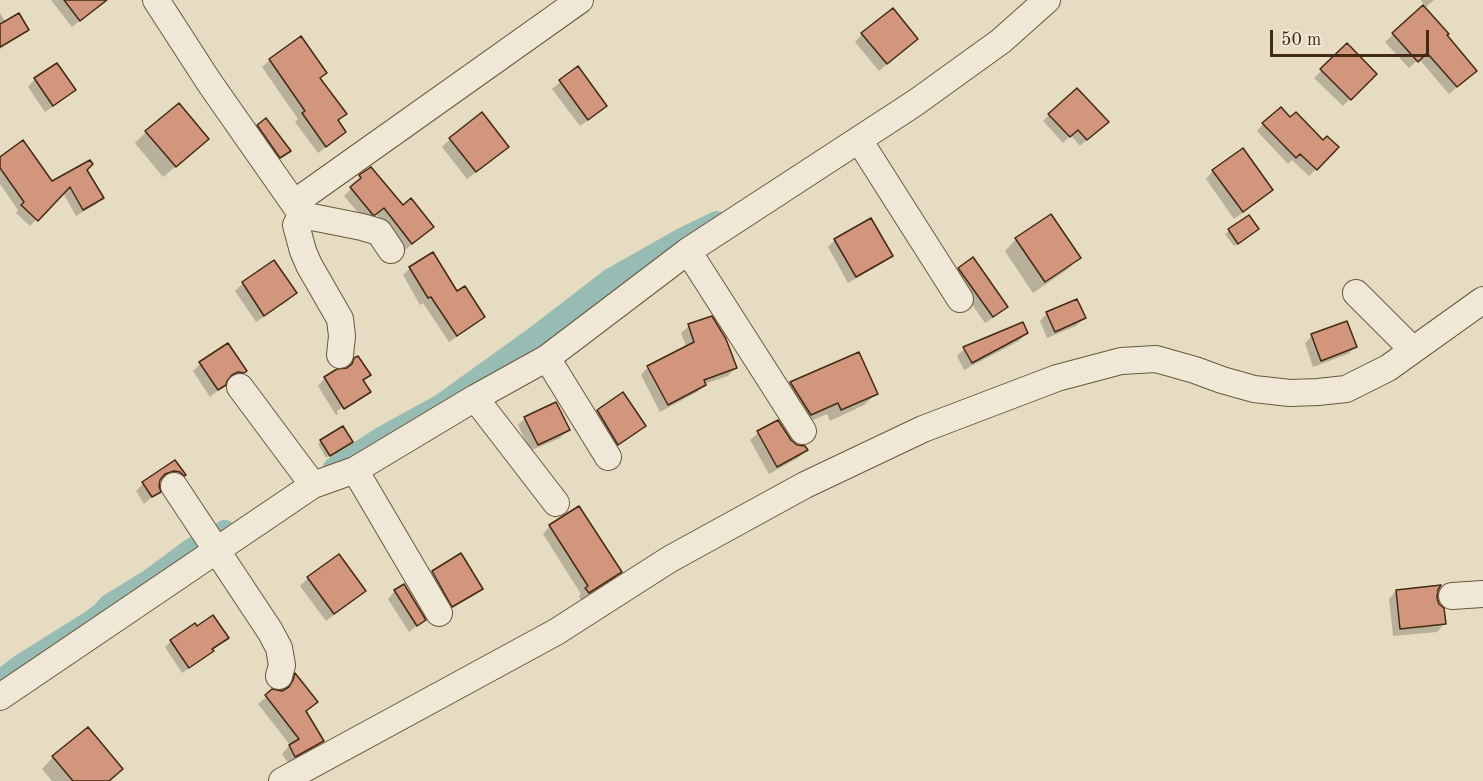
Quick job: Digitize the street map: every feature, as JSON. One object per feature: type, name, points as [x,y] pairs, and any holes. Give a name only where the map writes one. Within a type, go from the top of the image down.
[{"type":"street","points":[[156,0],[208,82],[298,209],[379,232],[391,250]]},
{"type":"street","points":[[340,355],[342,336],[340,319],[303,252],[296,225],[298,209],[580,0]]},
{"type":"street","points":[[0,697],[313,485],[355,470],[547,358],[688,251],[915,103],[1001,41],[1047,0]]},
{"type":"street","points":[[859,140],[960,299]]},
{"type":"street","points":[[688,251],[803,431]]},
{"type":"street","points":[[1356,293],[1413,350]]},
{"type":"street","points":[[282,781],[556,632],[670,559],[805,485],[923,429],[1057,378],[1121,361],[1156,359],[1222,380],[1254,388],[1290,393],[1346,389],[1388,368],[1483,300]]},
{"type":"street","points":[[547,358],[608,457]]},
{"type":"street","points":[[240,387],[313,485]]},
{"type":"street","points":[[475,399],[556,503]]},
{"type":"street","points":[[355,470],[439,613]]},
{"type":"street","points":[[174,486],[270,630],[279,648],[282,664],[279,676]]},
{"type":"street","points":[[1452,596],[1483,594]]},
{"type":"building","points":[[64,0],[107,0],[80,21]]},
{"type":"building","points":[[1423,5],[1477,71],[1457,87],[1427,53],[1418,62],[1392,33]]},
{"type":"building","points":[[893,8],[918,39],[887,64],[861,33]]},
{"type":"building","points":[[19,13],[29,30],[0,47],[0,24]]},
{"type":"building","points":[[301,36],[327,73],[320,78],[347,114],[338,120],[346,132],[326,147],[302,113],[305,111],[269,59]]},
{"type":"building","points":[[1347,43],[1377,74],[1351,100],[1320,69]]},
{"type":"building","points":[[57,63],[76,90],[53,106],[34,78]]},
{"type":"building","points":[[578,66],[607,106],[588,120],[559,80]]},
{"type":"building","points":[[1077,88],[1109,122],[1087,140],[1078,130],[1070,137],[1048,114]]},
{"type":"building","points":[[179,103],[209,139],[176,167],[145,131]]},
{"type":"building","points":[[1281,107],[1290,117],[1296,112],[1323,140],[1327,136],[1339,147],[1317,170],[1300,154],[1296,158],[1262,123]]},
{"type":"building","points":[[482,112],[509,147],[476,172],[449,138]]},
{"type":"building","points":[[266,118],[291,151],[280,158],[257,125]]},
{"type":"building","points":[[23,140],[52,181],[90,160],[93,164],[87,170],[104,198],[83,210],[70,187],[38,221],[21,205],[24,202],[0,168],[0,157]]},
{"type":"building","points":[[1243,148],[1273,190],[1243,212],[1212,170]]},
{"type":"building","points":[[371,167],[403,205],[411,198],[434,227],[412,244],[384,208],[373,215],[350,187],[361,178],[359,175]]},
{"type":"building","points":[[1051,214],[1081,258],[1045,282],[1015,238]]},
{"type":"building","points":[[1249,215],[1259,229],[1238,244],[1228,229]]},
{"type":"building","points":[[871,218],[893,256],[856,277],[834,239]]},
{"type":"building","points":[[433,252],[457,291],[465,286],[485,317],[457,336],[431,297],[428,298],[409,267]]},
{"type":"building","points":[[973,257],[1008,307],[993,317],[958,268]]},
{"type":"building","points":[[274,260],[297,293],[264,316],[242,282]]},
{"type":"building","points":[[1077,299],[1086,318],[1055,332],[1046,312]]},
{"type":"building","points":[[712,316],[726,339],[737,368],[704,380],[706,385],[668,405],[647,366],[694,342],[688,324]]},
{"type":"building","points":[[1347,321],[1357,347],[1321,361],[1311,334]]},
{"type":"building","points":[[1023,322],[1028,333],[972,363],[963,347]]},
{"type":"building","points":[[228,343],[247,371],[232,375],[226,385],[218,390],[199,362]]},
{"type":"building","points":[[859,352],[878,394],[841,410],[838,403],[811,415],[790,382]]},
{"type":"building","points":[[358,356],[371,375],[363,380],[371,392],[344,409],[324,377],[337,369],[347,368]]},
{"type":"building","points":[[623,392],[646,426],[618,445],[597,410]]},
{"type":"building","points":[[556,402],[570,430],[538,445],[524,417]]},
{"type":"building","points":[[778,420],[791,440],[797,445],[805,446],[808,450],[777,467],[757,431]]},
{"type":"building","points":[[343,426],[353,442],[330,456],[320,440]]},
{"type":"building","points":[[175,460],[186,475],[174,471],[165,474],[160,480],[161,492],[152,497],[142,482]]},
{"type":"building","points":[[579,506],[622,572],[589,593],[585,588],[588,586],[549,525]]},
{"type":"building","points":[[461,553],[483,589],[452,607],[432,571]]},
{"type":"building","points":[[339,554],[366,591],[334,614],[307,577]]},
{"type":"building","points":[[404,584],[426,620],[417,626],[394,590]]},
{"type":"building","points":[[1441,585],[1437,598],[1439,604],[1444,608],[1446,624],[1400,629],[1396,590]]},
{"type":"building","points":[[213,615],[229,638],[189,668],[170,640],[195,623],[197,626]]},
{"type":"building","points":[[295,673],[318,702],[306,711],[324,741],[295,757],[289,745],[299,739],[265,695],[272,689],[282,691],[289,687]]},
{"type":"building","points":[[88,727],[123,769],[109,781],[73,781],[52,756]]},
{"type":"waterway","points":[[334,468],[381,438],[441,405],[611,279],[717,222]]},
{"type":"waterway","points":[[0,681],[21,665],[88,623],[109,605],[147,582],[190,550],[225,531]]}]
